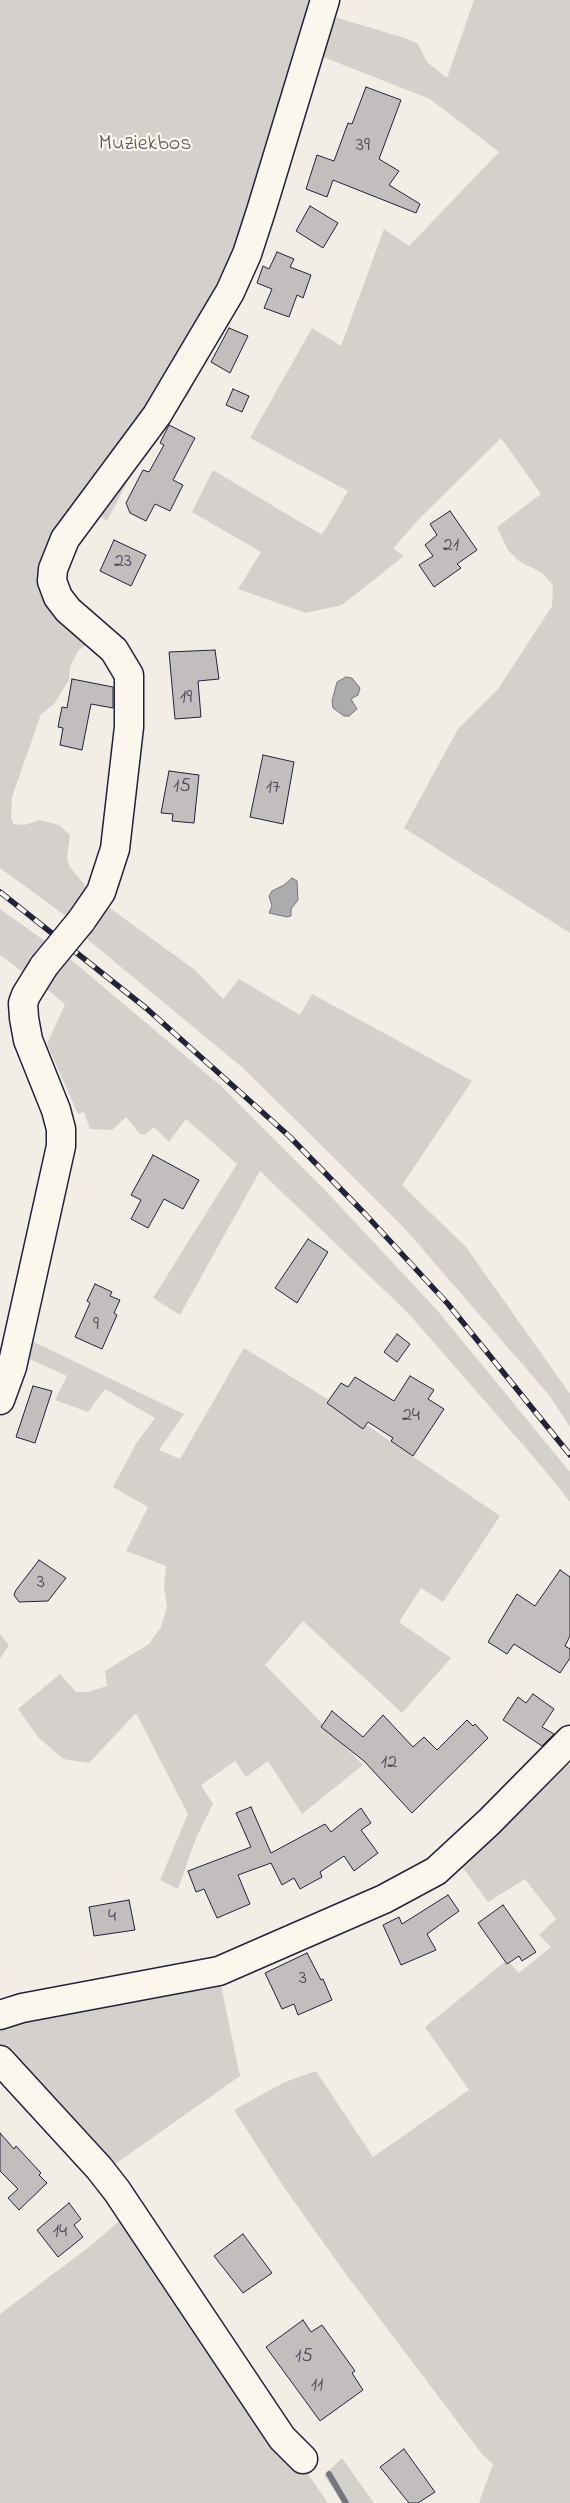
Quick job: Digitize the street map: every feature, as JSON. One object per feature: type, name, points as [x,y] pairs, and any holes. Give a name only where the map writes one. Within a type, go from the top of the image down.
[{"type":"street","points":[[0,1400],[12,1367],[61,1146],[61,1129],[56,1110],[28,1040],[23,1002],[44,966],[101,892],[115,849],[128,735],[129,675],[114,650],[68,610],[58,597],[52,581],[53,569],[65,539],[157,415],[230,292],[247,254],[261,211],[325,0]]},
{"type":"street","points":[[0,2015],[22,2008],[219,1971],[384,1899],[436,1871],[570,1740]]},
{"type":"street","points":[[0,2060],[99,2168],[117,2191],[282,2438],[303,2459]]},
{"type":"green space","name":"Muziekbos","points":[[0,0],[330,0],[328,15],[408,39],[418,44],[427,62],[447,78],[474,0],[570,0],[570,933],[404,828],[458,729],[498,689],[552,606],[553,585],[542,573],[519,561],[508,550],[497,527],[541,494],[501,438],[416,522],[393,549],[404,556],[342,605],[306,613],[238,589],[261,552],[192,512],[213,470],[322,535],[348,491],[250,438],[312,328],[341,346],[384,229],[409,246],[499,152],[430,99],[318,55],[285,185],[188,396],[169,402],[107,521],[83,505],[44,557],[97,637],[78,651],[70,667],[69,680],[54,704],[41,714],[12,797],[11,817],[13,824],[24,825],[40,820],[59,825],[70,835],[67,857],[69,866],[91,893],[70,919],[0,868]]},
{"type":"green space","points":[[107,906],[195,970],[223,999],[239,979],[300,1015],[312,994],[472,1081],[402,1185],[466,1247],[570,1394],[570,1427],[549,1395],[406,1230],[243,1068],[81,934]]},
{"type":"green space","points":[[0,909],[49,944],[24,973],[0,955]]},
{"type":"green space","points":[[63,953],[220,1085],[323,1188],[437,1310],[570,1472],[570,1502],[543,1468],[409,1314],[260,1171],[180,1315],[153,1298],[237,1164],[186,1119],[169,1142],[154,1127],[145,1135],[140,1134],[126,1117],[112,1130],[90,1129],[84,1112],[78,1114],[47,1044],[65,1004],[42,985]]},
{"type":"green space","points":[[32,1341],[184,1414],[159,1450],[180,1459],[244,1348],[339,1406],[500,1516],[443,1602],[421,1588],[399,1622],[451,1658],[402,1713],[303,1621],[265,1665],[363,1765],[302,1814],[268,1761],[246,1777],[235,1761],[201,1785],[213,1804],[196,1838],[178,1889],[160,1880],[188,1814],[136,1713],[89,1763],[63,1759],[38,1737],[18,1709],[60,1674],[76,1692],[87,1692],[107,1686],[105,1671],[149,1644],[161,1627],[167,1607],[164,1586],[166,1566],[126,1551],[148,1507],[113,1487],[137,1442],[155,1418],[105,1389],[88,1412],[55,1400],[67,1376],[23,1356]]},
{"type":"green space","points":[[0,1634],[9,1645],[0,1659]]},
{"type":"green space","points":[[563,1758],[570,1765],[570,2503],[479,2503],[493,2464],[482,2454],[345,2273],[281,2183],[234,2110],[285,2082],[316,2071],[373,2157],[469,2090],[425,2027],[507,1960],[519,1973],[551,1947],[539,1935],[556,1919],[525,1879],[488,1902],[458,1861]]},
{"type":"green space","points":[[220,1981],[240,2076],[111,2167],[0,2046],[0,2031],[6,2023]]},
{"type":"green space","points":[[124,2217],[292,2468],[300,2462],[328,2503],[0,2503],[0,2314],[89,2247]]},
{"type":"green space","points":[[342,2458],[374,2503],[342,2503],[324,2475]]},
{"type":"shaded area","points":[[346,677],[352,678],[360,688],[358,695],[351,699],[357,709],[349,716],[344,716],[333,708],[332,701],[337,682]]},
{"type":"shaded area","points":[[292,878],[297,881],[298,900],[291,909],[291,916],[287,917],[269,913],[272,906],[269,896],[272,891],[284,885]]},
{"type":"building","points":[[366,87],[401,100],[379,159],[399,171],[389,185],[420,204],[416,213],[333,180],[327,197],[306,189],[317,155],[334,161],[348,123],[352,124]]},
{"type":"building","points":[[310,206],[338,223],[323,248],[296,231]]},
{"type":"building","points":[[277,252],[294,259],[290,267],[311,275],[303,298],[297,295],[289,317],[264,308],[272,289],[257,283],[263,266],[269,269]]},
{"type":"building","points":[[229,328],[248,336],[230,373],[211,362]]},
{"type":"building","points":[[233,389],[249,396],[242,412],[226,405]]},
{"type":"building","points":[[169,425],[195,438],[173,480],[183,485],[170,511],[155,504],[146,521],[130,513],[126,503],[143,470],[149,472],[164,445],[160,443]]},
{"type":"building","points":[[450,511],[477,550],[457,564],[461,568],[434,587],[419,565],[433,556],[425,545],[437,535],[430,524]]},
{"type":"building","points":[[114,540],[146,555],[131,586],[100,571]]},
{"type":"building","points":[[215,650],[219,679],[198,681],[201,717],[175,719],[169,652]]},
{"type":"building","points":[[72,679],[113,687],[113,708],[91,704],[82,750],[60,745],[63,728],[58,727],[62,707],[67,708]]},
{"type":"building","points":[[263,755],[294,762],[283,824],[250,817]]},
{"type":"building","points":[[169,771],[199,775],[194,823],[172,821],[173,814],[161,813]]},
{"type":"building","points":[[153,1155],[199,1180],[183,1209],[164,1199],[148,1228],[131,1219],[141,1200],[131,1195]]},
{"type":"building","points":[[308,1239],[328,1252],[297,1303],[275,1288]]},
{"type":"building","points":[[95,1284],[112,1292],[110,1296],[120,1300],[114,1313],[117,1315],[102,1349],[75,1337],[90,1303],[87,1301]]},
{"type":"building","points":[[397,1334],[410,1344],[397,1362],[384,1352]]},
{"type":"building","points":[[410,1376],[434,1390],[428,1399],[444,1409],[413,1456],[391,1441],[393,1438],[368,1422],[363,1429],[327,1403],[341,1383],[348,1387],[355,1377],[394,1401]]},
{"type":"building","points":[[33,1386],[52,1391],[35,1443],[16,1437]]},
{"type":"building","points":[[39,1560],[66,1578],[48,1601],[19,1602],[14,1595],[16,1590]]},
{"type":"building","points":[[560,1570],[570,1577],[570,1636],[565,1646],[570,1649],[570,1658],[560,1673],[514,1644],[507,1654],[488,1642],[517,1594],[535,1606]]},
{"type":"building","points":[[533,1694],[554,1709],[542,1727],[554,1734],[542,1746],[503,1720],[518,1697],[526,1703]]},
{"type":"building","points":[[332,1711],[363,1737],[383,1715],[413,1747],[424,1737],[437,1750],[467,1720],[473,1726],[475,1724],[488,1738],[412,1813],[364,1761],[321,1727]]},
{"type":"building","points":[[251,1807],[271,1853],[325,1824],[331,1832],[361,1808],[371,1823],[361,1830],[378,1853],[354,1871],[344,1856],[320,1872],[322,1877],[300,1889],[294,1878],[282,1885],[271,1863],[238,1875],[250,1904],[217,1918],[204,1889],[196,1892],[188,1871],[251,1847],[236,1813]]},
{"type":"building","points":[[448,1895],[459,1911],[427,1934],[436,1950],[401,1965],[383,1925],[399,1917],[402,1924]]},
{"type":"building","points":[[129,1900],[135,1930],[94,1936],[89,1907]]},
{"type":"building","points":[[503,1905],[536,1952],[522,1961],[519,1956],[507,1964],[478,1923]]},
{"type":"building","points":[[307,1953],[321,1980],[323,1979],[332,2000],[298,2015],[294,2004],[282,2009],[265,1973]]},
{"type":"building","points":[[0,2133],[14,2149],[16,2146],[41,2173],[39,2175],[47,2183],[19,2210],[8,2198],[18,2189],[0,2171]]},
{"type":"building","points":[[69,2203],[81,2219],[74,2225],[83,2237],[58,2257],[37,2230]]},
{"type":"building","points":[[243,2234],[272,2273],[243,2293],[214,2256]]},
{"type":"building","points":[[303,2320],[311,2332],[322,2325],[355,2371],[352,2373],[363,2390],[320,2421],[266,2347]]},
{"type":"building","points":[[404,2449],[435,2492],[418,2503],[409,2503],[380,2467]]},
{"type":"waterway","points":[[329,2474],[346,2503]]},
{"type":"railway","points":[[0,892],[146,1008],[289,1136],[366,1215],[448,1304],[570,1455]]}]
